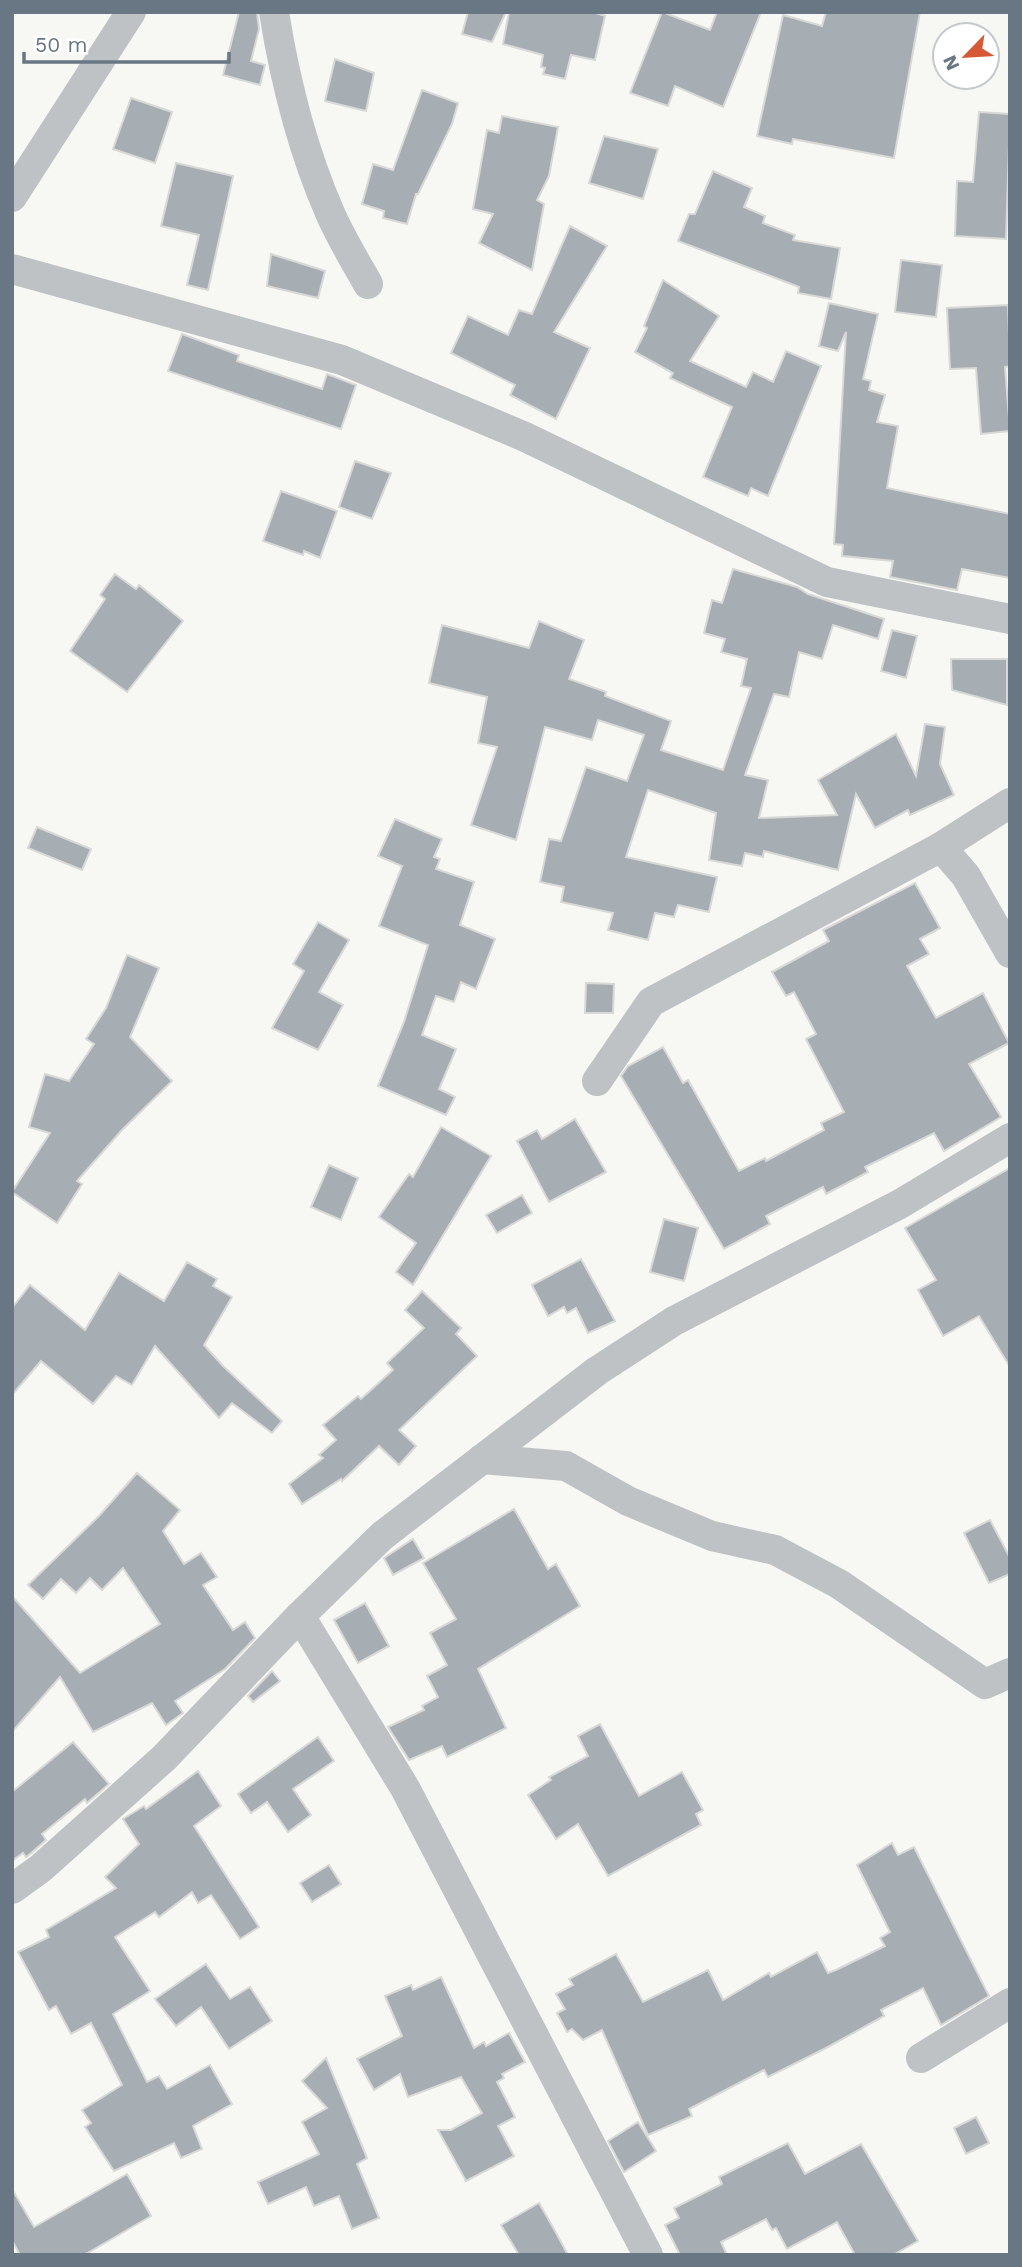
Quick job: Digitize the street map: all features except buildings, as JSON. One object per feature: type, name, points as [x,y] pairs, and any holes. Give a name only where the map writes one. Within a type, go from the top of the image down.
[{"type":"street","points":[[12,197],[131,12]]},
{"type":"street","points":[[274,12],[284,74],[300,130],[330,214],[368,285]]},
{"type":"street","points":[[12,269],[342,360],[523,436],[827,582],[1010,619]]},
{"type":"street","points":[[597,1081],[651,1002],[942,847],[1010,803]]},
{"type":"street","points":[[942,847],[966,876],[1010,953]]},
{"type":"street","points":[[12,1889],[41,1868],[164,1758],[300,1616],[382,1536],[597,1371],[674,1321],[901,1204],[1010,1138]]},
{"type":"street","points":[[482,1459],[566,1466],[628,1501],[712,1536],[775,1550],[839,1584],[985,1684],[1010,1673]]},
{"type":"street","points":[[300,1616],[405,1788],[648,2255]]},
{"type":"street","points":[[921,2058],[1010,2003]]}]
